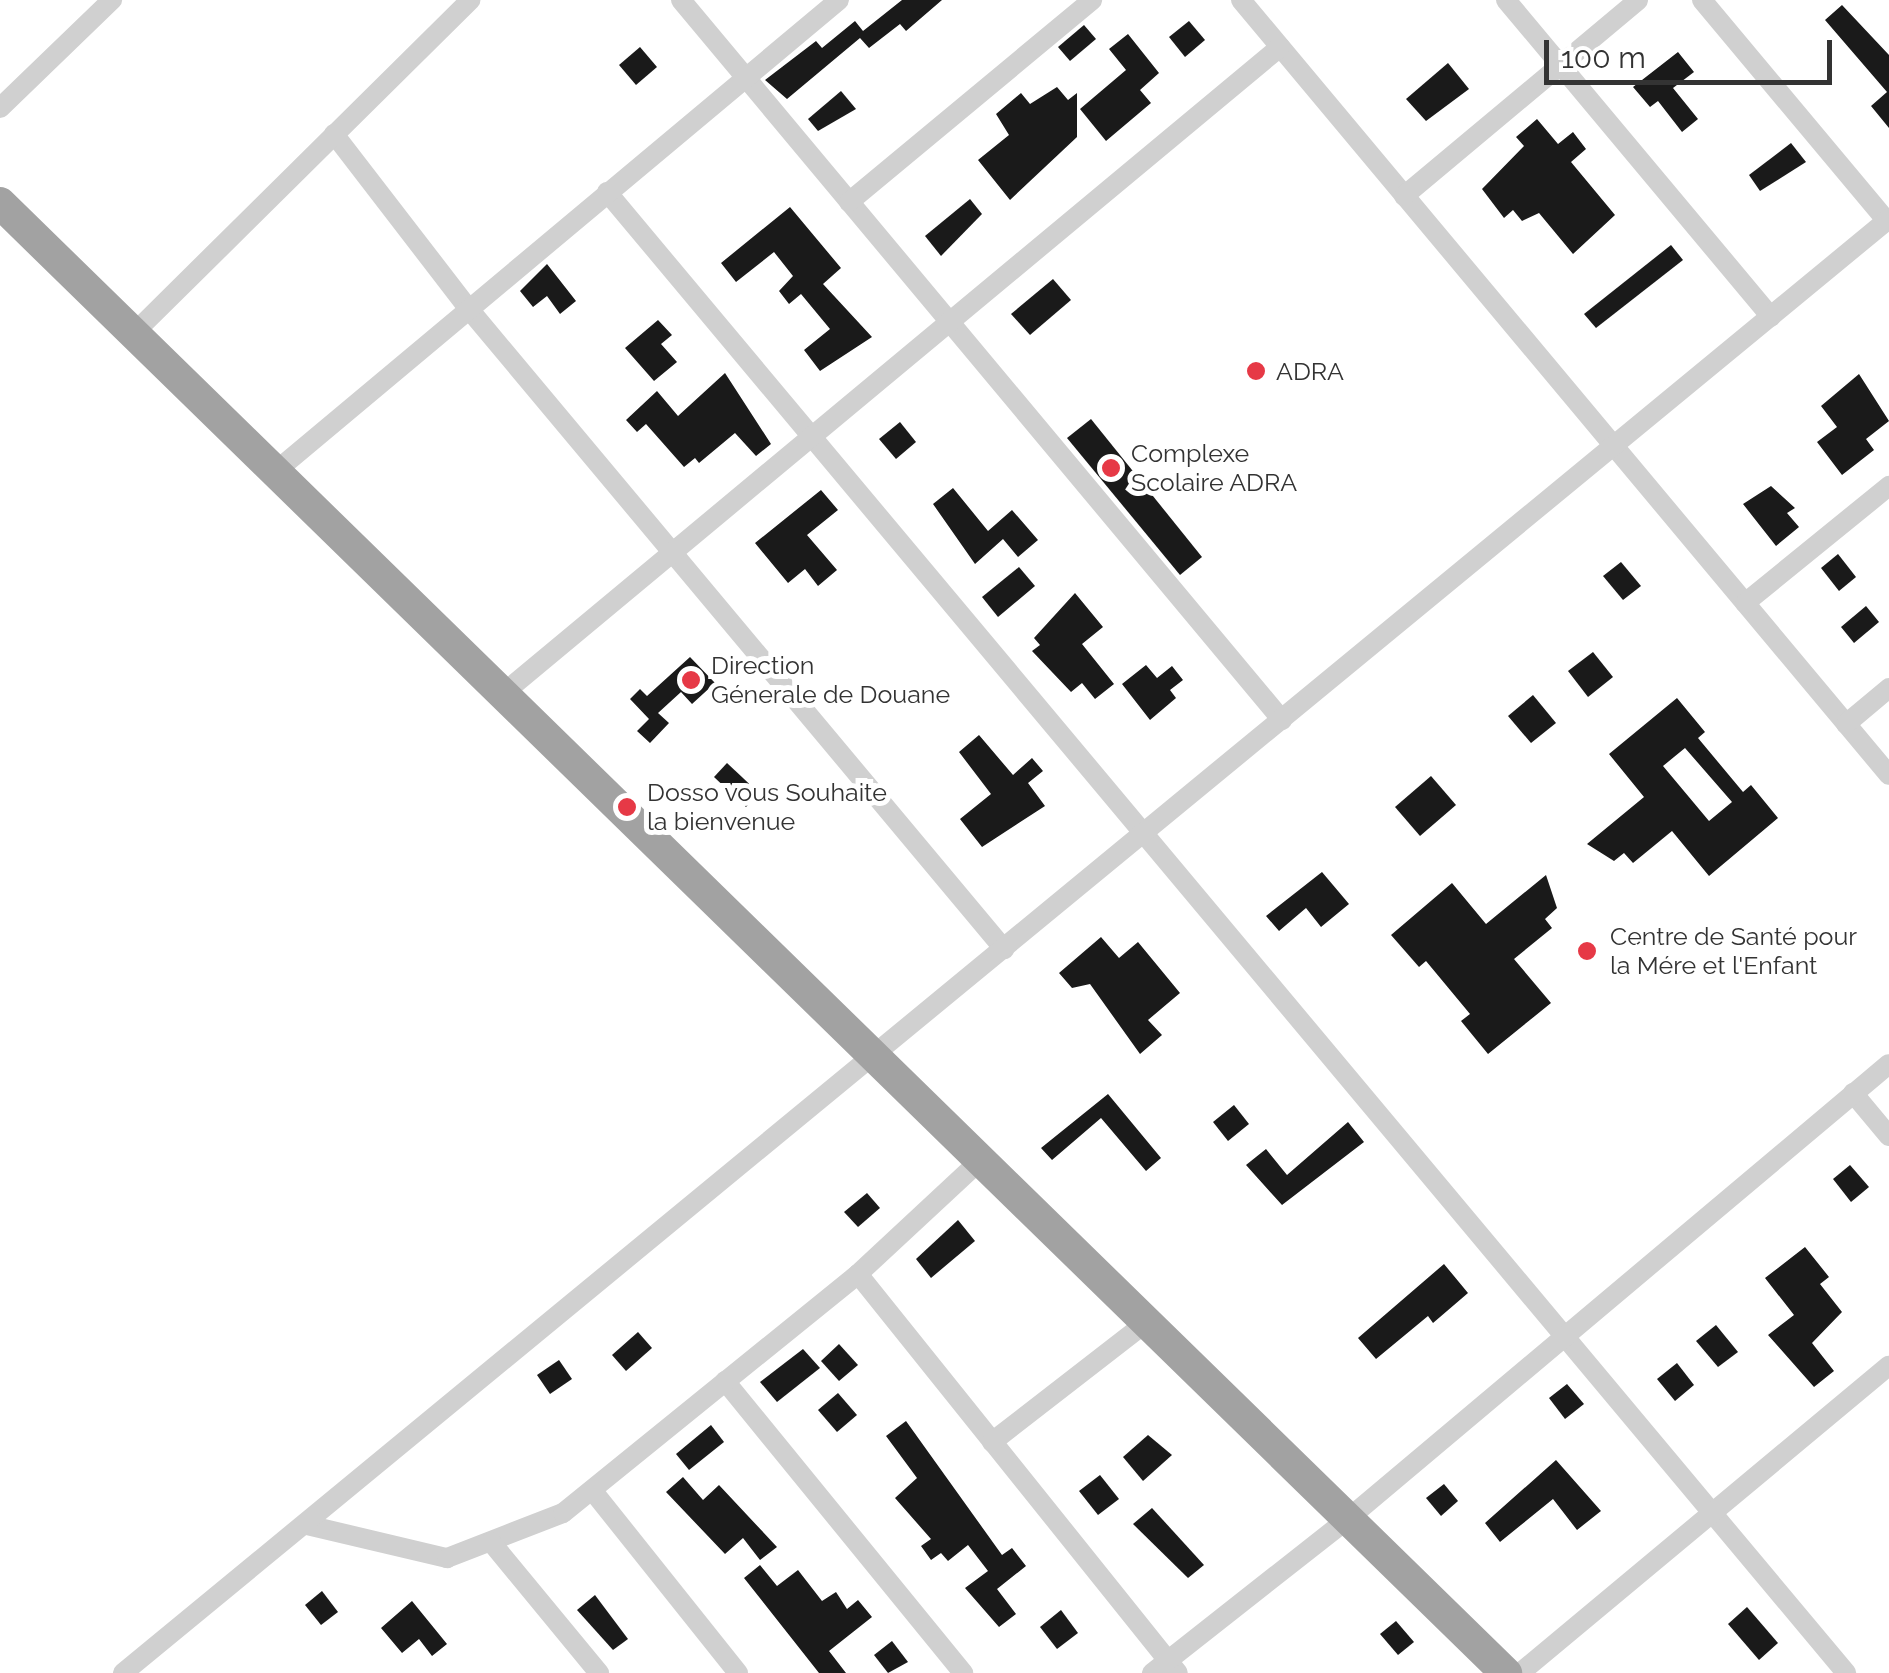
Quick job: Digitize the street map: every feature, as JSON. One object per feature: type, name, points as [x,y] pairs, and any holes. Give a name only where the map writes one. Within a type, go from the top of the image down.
[{"type":"highway","points":[[0,203],[984,1157],[1506,1673]]},
{"type":"street","points":[[0,108],[112,0]]},
{"type":"street","points":[[135,332],[470,0]]},
{"type":"street","points":[[681,0],[1282,720]]},
{"type":"street","points":[[276,471],[839,0]]},
{"type":"street","points":[[849,202],[1092,0]]},
{"type":"street","points":[[1241,0],[1889,775]]},
{"type":"street","points":[[1506,0],[1770,317]]},
{"type":"street","points":[[1404,196],[1638,0]]},
{"type":"street","points":[[123,1673],[1888,220],[1702,0]]},
{"type":"street","points":[[506,691],[1280,47]]},
{"type":"street","points":[[334,134],[468,308],[1004,950]]},
{"type":"street","points":[[607,192],[1846,1673]]},
{"type":"street","points":[[1745,603],[1889,486]]},
{"type":"street","points":[[1846,724],[1889,688]]},
{"type":"street","points":[[858,1274],[1166,1669],[1889,1064]]},
{"type":"street","points":[[1853,1094],[1889,1136]]},
{"type":"street","points":[[307,1525],[448,1558],[563,1513],[858,1274],[984,1157]]},
{"type":"street","points":[[992,1442],[1149,1320]]},
{"type":"street","points":[[1520,1673],[1889,1366]]},
{"type":"street","points":[[725,1381],[962,1673]]},
{"type":"street","points":[[592,1490],[738,1673]]},
{"type":"street","points":[[491,1542],[599,1673]]},
{"type":"building","points":[[902,0],[942,0],[906,31],[900,24],[869,48],[860,38],[787,99],[765,80],[816,41],[822,48],[855,21],[863,31]]},
{"type":"building","points":[[1842,5],[1889,55],[1889,128],[1871,106],[1887,92],[1825,20]]},
{"type":"building","points":[[1189,21],[1205,40],[1185,57],[1169,37]]},
{"type":"building","points":[[1084,25],[1096,39],[1070,61],[1058,47]]},
{"type":"building","points":[[1128,34],[1159,73],[1140,90],[1151,103],[1106,141],[1080,109],[1126,70],[1109,49]]},
{"type":"building","points":[[640,47],[657,67],[636,85],[619,65]]},
{"type":"building","points":[[1678,52],[1694,72],[1673,88],[1698,119],[1682,132],[1658,101],[1650,107],[1633,87]]},
{"type":"building","points":[[1448,63],[1469,89],[1426,121],[1406,99]]},
{"type":"building","points":[[1057,87],[1068,100],[1077,93],[1077,137],[1010,200],[978,160],[1009,135],[996,114],[1021,93],[1030,104]]},
{"type":"building","points":[[841,91],[856,109],[818,131],[808,119]]},
{"type":"building","points":[[1537,119],[1558,144],[1573,132],[1586,149],[1571,162],[1615,215],[1573,254],[1539,213],[1522,221],[1513,210],[1504,218],[1482,189],[1524,146],[1516,137]]},
{"type":"building","points":[[1791,143],[1806,162],[1760,191],[1749,175]]},
{"type":"building","points":[[970,199],[982,214],[941,256],[925,236]]},
{"type":"building","points":[[790,207],[841,268],[823,284],[872,337],[820,371],[804,350],[830,329],[801,294],[789,304],[779,291],[793,276],[774,252],[736,282],[721,263]]},
{"type":"building","points":[[1671,245],[1683,260],[1596,328],[1584,314]]},
{"type":"building","points":[[547,264],[576,301],[560,314],[547,296],[533,307],[520,291]]},
{"type":"building","points":[[1053,279],[1071,300],[1030,335],[1011,314]]},
{"type":"building","points":[[658,320],[672,335],[661,344],[677,362],[654,381],[625,348]]},
{"type":"building","points":[[725,373],[771,444],[756,456],[735,433],[699,463],[695,458],[684,467],[646,424],[637,432],[626,420],[657,391],[678,416]]},
{"type":"building","points":[[1859,374],[1889,421],[1866,439],[1874,450],[1842,475],[1817,442],[1837,427],[1821,406]]},
{"type":"building","points":[[1091,419],[1202,557],[1180,575],[1067,438]]},
{"type":"building","points":[[900,422],[916,442],[896,459],[879,439]]},
{"type":"building","points":[[1771,486],[1795,508],[1787,513],[1799,527],[1776,546],[1743,504]]},
{"type":"building","points":[[953,488],[988,531],[1012,510],[1038,540],[1018,557],[1003,539],[975,564],[933,504]]},
{"type":"building","points":[[821,490],[838,510],[807,535],[837,570],[818,586],[805,569],[788,583],[755,543]]},
{"type":"building","points":[[1838,554],[1856,577],[1839,591],[1821,568]]},
{"type":"building","points":[[1621,562],[1641,586],[1623,600],[1603,576]]},
{"type":"building","points":[[1019,567],[1035,586],[998,617],[982,597]]},
{"type":"building","points":[[1075,593],[1103,627],[1082,644],[1114,684],[1095,699],[1082,683],[1071,692],[1032,651],[1040,645],[1034,638]]},
{"type":"building","points":[[1866,606],[1879,622],[1854,643],[1841,627]]},
{"type":"building","points":[[1593,652],[1613,677],[1588,697],[1568,671]]},
{"type":"building","points":[[690,657],[715,683],[692,704],[681,692],[658,713],[669,723],[650,743],[637,731],[649,719],[630,699],[640,689],[647,696]]},
{"type":"building","points":[[1146,665],[1157,678],[1172,666],[1183,680],[1170,690],[1176,698],[1150,720],[1122,684]]},
{"type":"building","points":[[1533,695],[1556,723],[1531,743],[1508,716]]},
{"type":"building","points":[[1677,698],[1705,732],[1698,738],[1743,792],[1751,785],[1778,818],[1709,876],[1672,831],[1633,863],[1624,853],[1614,861],[1587,844],[1644,797],[1609,754]],"holes":[[[1685,748],[1732,802],[1709,821],[1663,766]]]},
{"type":"building","points":[[979,735],[1013,775],[1032,758],[1043,771],[1028,783],[1045,806],[982,847],[960,819],[991,794],[959,752]]},
{"type":"building","points":[[727,763],[759,793],[746,807],[714,777]]},
{"type":"building","points":[[1431,776],[1456,805],[1420,836],[1395,807]]},
{"type":"building","points":[[1322,872],[1349,904],[1321,927],[1306,908],[1279,931],[1266,916]]},
{"type":"building","points":[[1546,875],[1557,908],[1545,919],[1552,928],[1514,959],[1551,1003],[1488,1054],[1461,1021],[1470,1014],[1426,961],[1419,967],[1391,935],[1452,883],[1486,924]]},
{"type":"building","points":[[1101,937],[1119,958],[1138,942],[1180,993],[1148,1020],[1162,1035],[1140,1054],[1090,984],[1072,988],[1059,973]]},
{"type":"building","points":[[1108,1094],[1161,1158],[1146,1171],[1101,1118],[1052,1160],[1041,1148]]},
{"type":"building","points":[[1234,1105],[1249,1124],[1228,1141],[1213,1122]]},
{"type":"building","points":[[1348,1122],[1364,1142],[1282,1205],[1246,1165],[1266,1149],[1287,1175]]},
{"type":"building","points":[[1850,1165],[1869,1187],[1851,1202],[1833,1179]]},
{"type":"building","points":[[867,1193],[880,1208],[858,1227],[844,1212]]},
{"type":"building","points":[[958,1220],[975,1241],[931,1278],[916,1259]]},
{"type":"building","points":[[1805,1247],[1829,1277],[1820,1284],[1842,1312],[1812,1343],[1834,1371],[1814,1387],[1768,1335],[1794,1315],[1765,1278]]},
{"type":"building","points":[[1444,1264],[1468,1293],[1433,1323],[1428,1316],[1376,1359],[1358,1338]]},
{"type":"building","points":[[1716,1325],[1738,1352],[1718,1367],[1696,1341]]},
{"type":"building","points":[[638,1332],[652,1348],[626,1371],[612,1355]]},
{"type":"building","points":[[839,1344],[858,1365],[839,1381],[821,1361]]},
{"type":"building","points":[[803,1349],[820,1368],[777,1402],[760,1382]]},
{"type":"building","points":[[559,1360],[572,1379],[550,1394],[537,1375]]},
{"type":"building","points":[[1677,1363],[1694,1385],[1675,1401],[1657,1379]]},
{"type":"building","points":[[1567,1384],[1584,1404],[1565,1419],[1549,1398]]},
{"type":"building","points":[[838,1393],[857,1415],[837,1432],[818,1410]]},
{"type":"building","points":[[906,1421],[1002,1555],[1012,1548],[1026,1566],[997,1589],[1016,1614],[999,1627],[965,1588],[988,1571],[968,1545],[948,1561],[941,1553],[931,1560],[921,1546],[931,1539],[895,1498],[917,1478],[886,1436]]},
{"type":"building","points":[[711,1425],[724,1442],[689,1470],[676,1454]]},
{"type":"building","points":[[1148,1435],[1172,1455],[1143,1481],[1123,1457]]},
{"type":"building","points":[[1556,1460],[1601,1511],[1577,1530],[1553,1499],[1500,1542],[1485,1523]]},
{"type":"building","points":[[1100,1475],[1119,1499],[1098,1515],[1079,1491]]},
{"type":"building","points":[[683,1477],[703,1500],[719,1485],[777,1547],[760,1560],[743,1538],[725,1554],[666,1492]]},
{"type":"building","points":[[1444,1484],[1458,1501],[1441,1516],[1426,1498]]},
{"type":"building","points":[[1152,1508],[1204,1565],[1188,1578],[1133,1524]]},
{"type":"building","points":[[760,1565],[777,1586],[798,1570],[822,1601],[836,1592],[847,1609],[858,1600],[872,1617],[829,1651],[846,1673],[819,1673],[744,1578]]},
{"type":"building","points":[[322,1591],[338,1612],[321,1625],[305,1605]]},
{"type":"building","points":[[595,1595],[628,1639],[613,1650],[577,1610]]},
{"type":"building","points":[[412,1601],[447,1644],[432,1656],[419,1639],[402,1653],[381,1628]]},
{"type":"building","points":[[1747,1607],[1778,1643],[1759,1660],[1728,1624]]},
{"type":"building","points":[[1061,1610],[1078,1633],[1057,1649],[1040,1627]]},
{"type":"building","points":[[1396,1621],[1414,1642],[1398,1655],[1380,1634]]},
{"type":"building","points":[[892,1641],[908,1662],[888,1673],[874,1655]]},
{"type":"place","name":"ADRA","points":[[1256,371]]},
{"type":"place","name":"Complexe Scolaire ADRA","points":[[1111,468]]},
{"type":"place","name":"Direction Génerale de Douane","points":[[691,680]]},
{"type":"place","name":"Dosso vous Souhaite la bienvenue","points":[[627,807]]},
{"type":"place","name":"Centre de Santé pour la Mére et l'Enfant","points":[[1587,951]]}]
